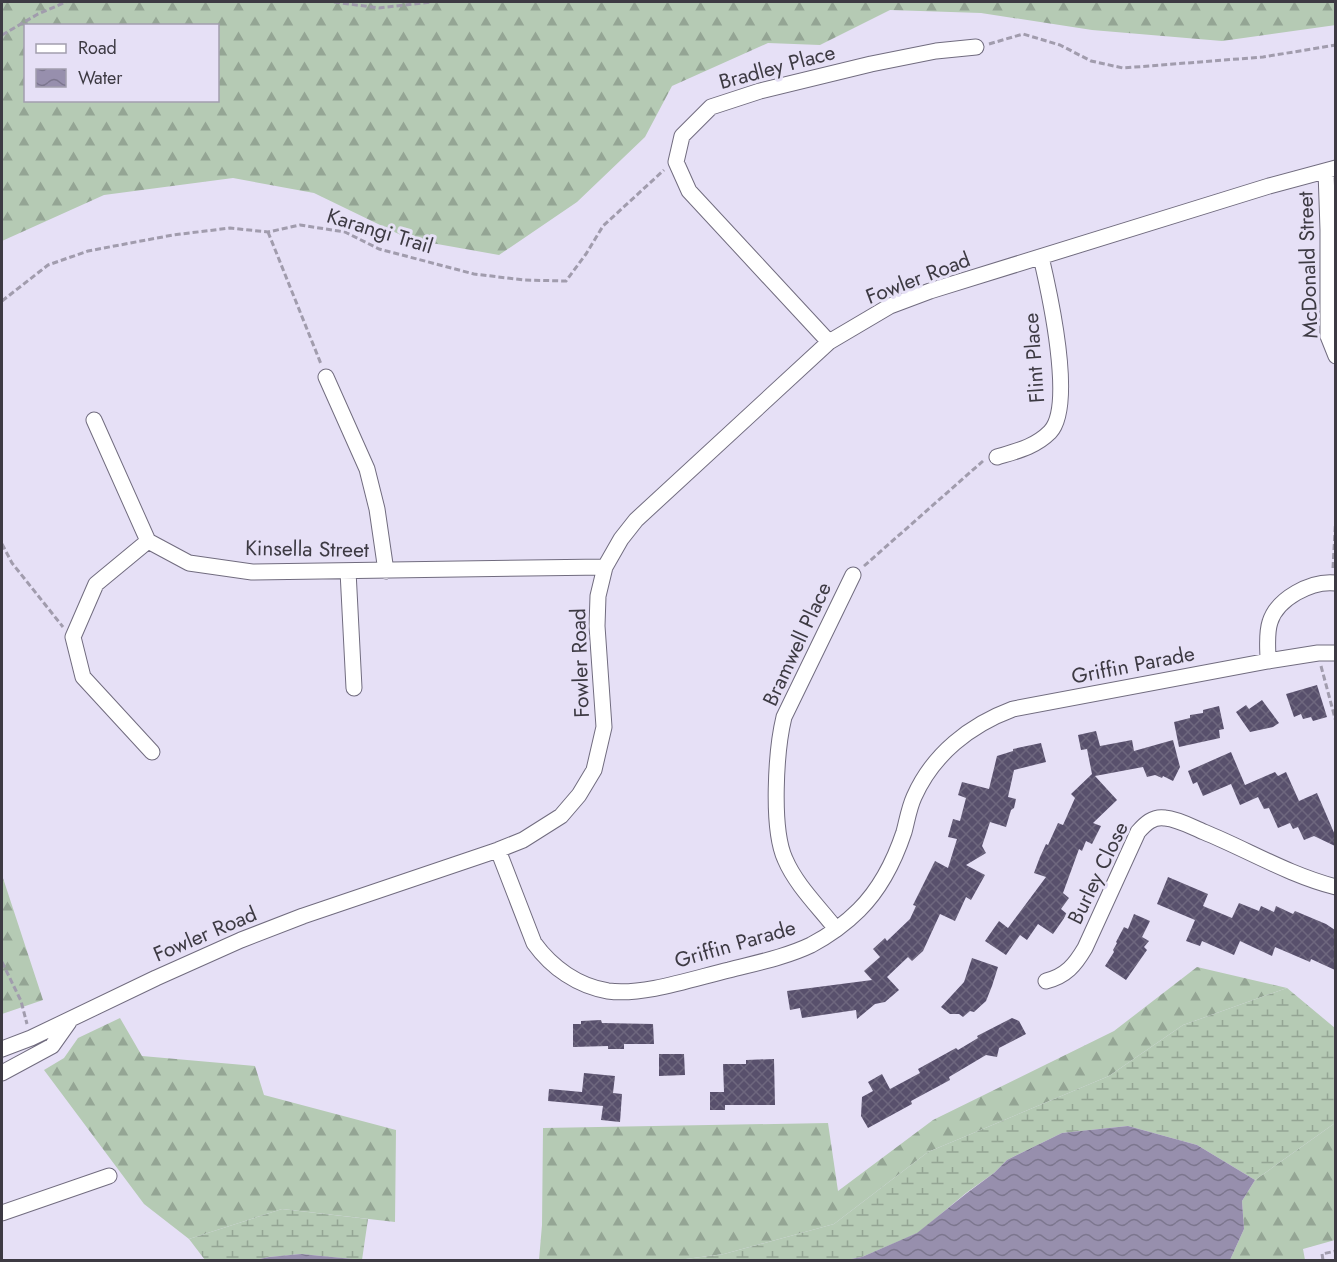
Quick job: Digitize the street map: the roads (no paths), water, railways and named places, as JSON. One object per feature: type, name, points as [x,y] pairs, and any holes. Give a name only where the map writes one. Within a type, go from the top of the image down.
[{"type":"street","name":"Bradley Place","points":[[829,342],[689,191],[676,162],[682,136],[711,107],[760,91],[871,64],[936,51],[976,47]]},
{"type":"street","name":"Fowler Road","points":[[2,1049],[31,1038],[242,940],[303,916],[498,850],[523,840],[561,816],[579,795],[594,770],[604,727],[597,626],[598,596],[604,567],[636,520],[829,342],[890,306],[930,291],[1331,169]]},
{"type":"street","name":"McDonald Street","points":[[1331,169],[1328,230],[1328,336],[1335,356]]},
{"type":"street","name":"Flint Place","points":[[997,457],[1035,445],[1052,430],[1058,419],[1060,391],[1057,346],[1053,310],[1041,257]]},
{"type":"street","points":[[326,377],[367,469],[377,509],[386,571]]},
{"type":"street","points":[[94,420],[148,541],[96,584],[73,637],[83,677],[153,752]]},
{"type":"street","name":"Kinsella Street","points":[[148,541],[189,563],[252,572],[604,567]]},
{"type":"street","points":[[348,571],[354,688]]},
{"type":"street","name":"Bramwell Place","points":[[836,929],[798,881],[780,847],[777,764],[784,717],[853,575]]},
{"type":"street","points":[[1268,661],[1269,625],[1279,607],[1311,586],[1334,582]]},
{"type":"street","name":"Griffin Parade","points":[[498,850],[534,944],[552,964],[580,983],[610,991],[628,992],[682,982],[811,945],[858,911],[887,875],[913,798],[928,773],[955,742],[980,723],[1013,709],[1268,661],[1318,653],[1335,653]]},
{"type":"street","name":"Burley Close","points":[[1046,981],[1065,974],[1077,962],[1138,832],[1147,822],[1154,819],[1164,817],[1175,820],[1298,875],[1335,886]]},
{"type":"street","points":[[2,1073],[52,1046],[70,1020]]},
{"type":"street","points":[[2,1213],[109,1176]]},
{"type":"water","points":[[1128,1126],[1197,1145],[1255,1180],[1242,1201],[1244,1229],[1230,1260],[846,1260],[862,1257],[917,1233],[994,1173],[1007,1160],[1062,1133]]},
{"type":"water","points":[[301,1254],[363,1260],[255,1260]]}]
